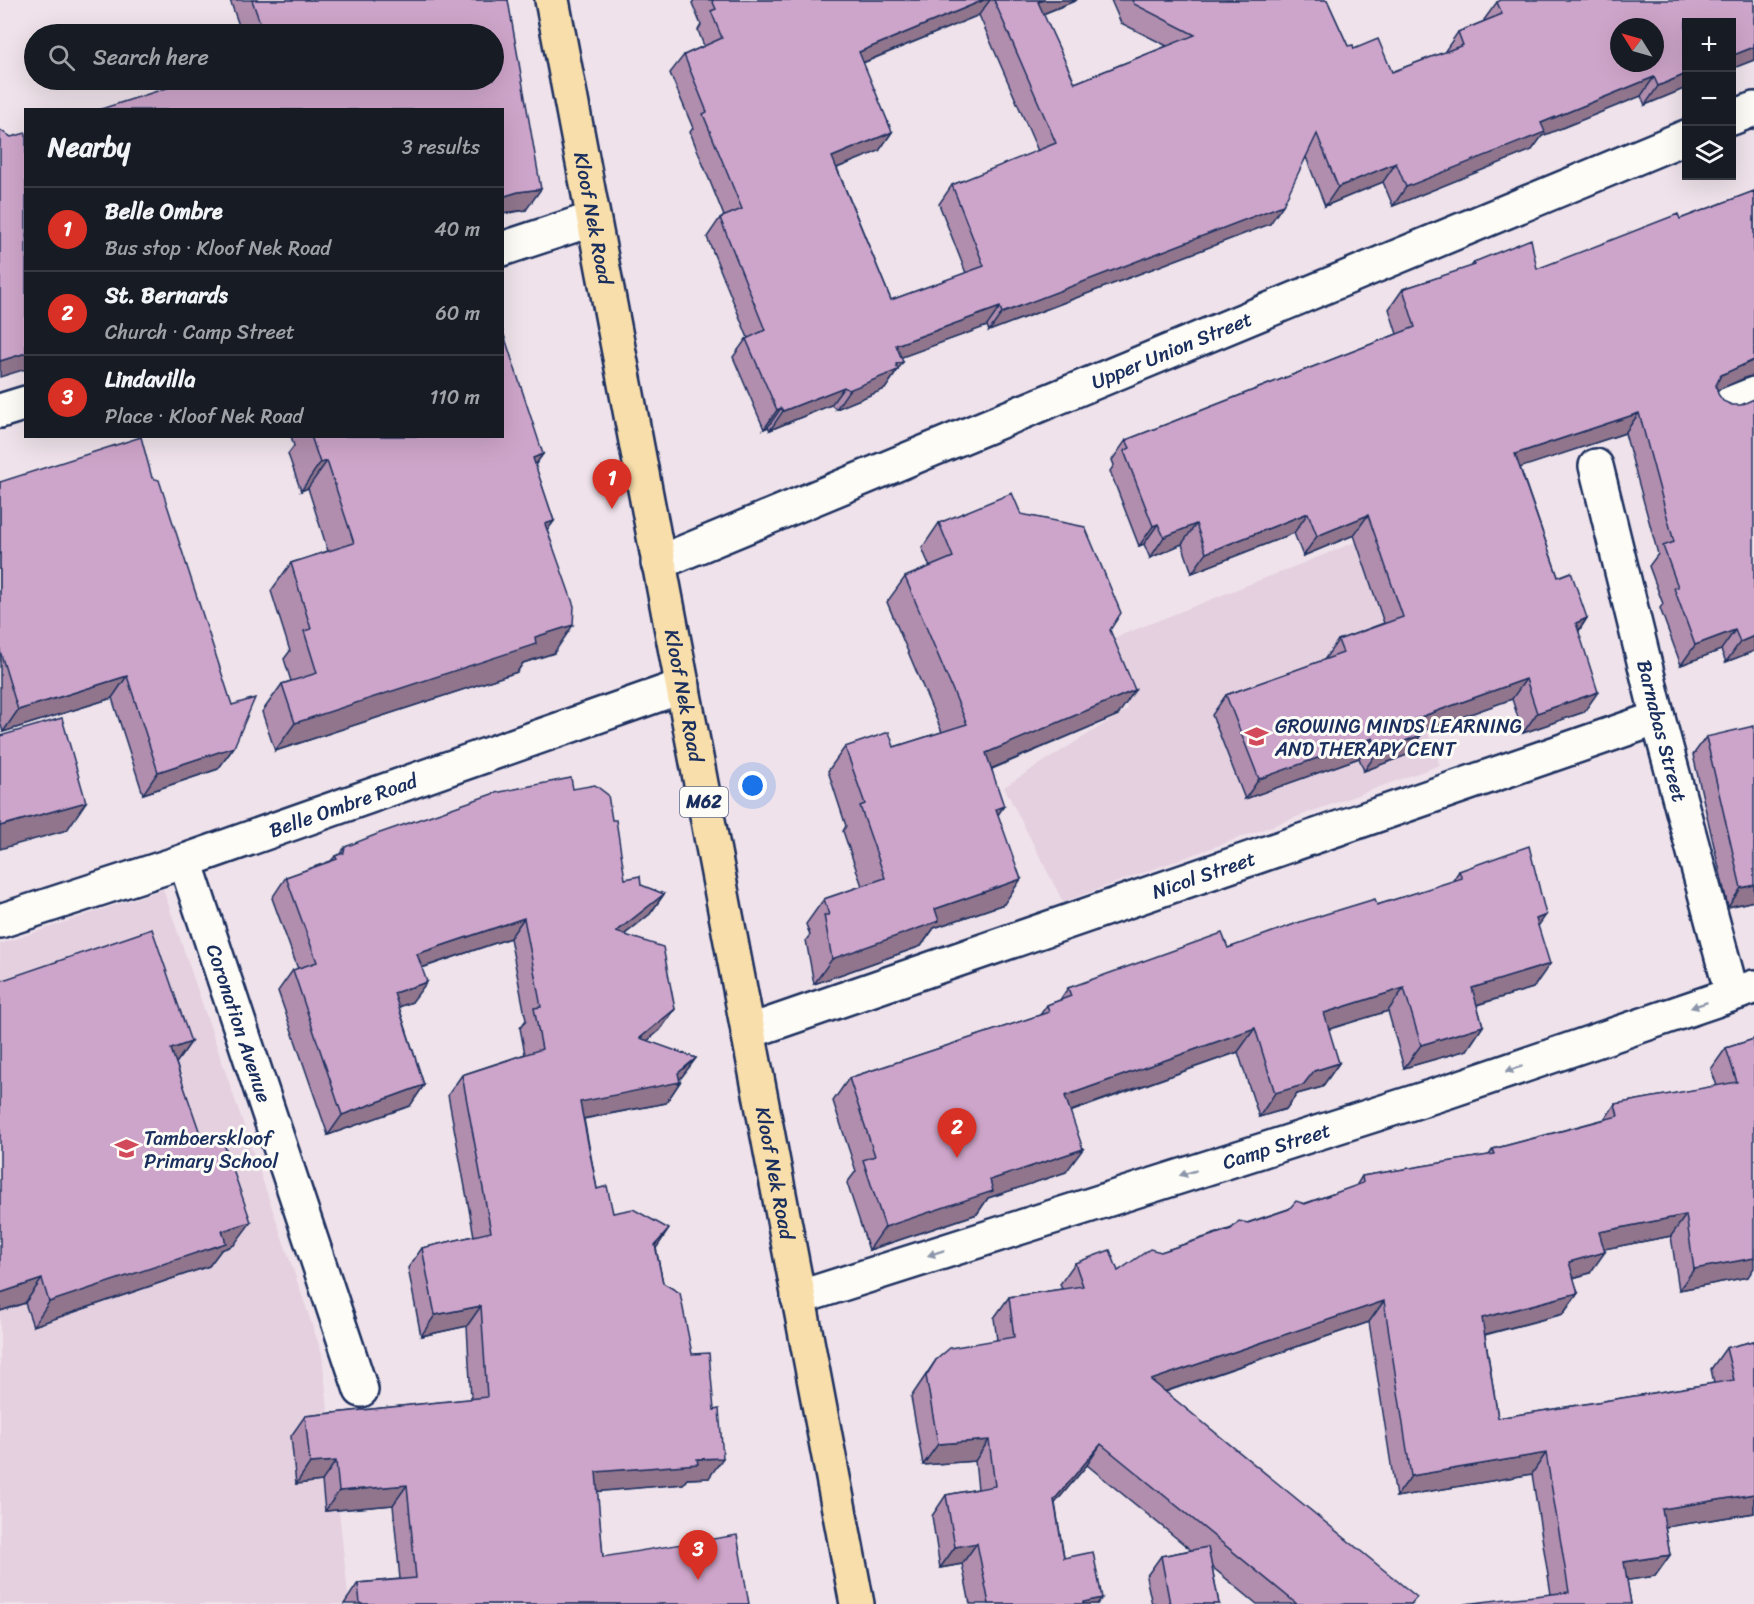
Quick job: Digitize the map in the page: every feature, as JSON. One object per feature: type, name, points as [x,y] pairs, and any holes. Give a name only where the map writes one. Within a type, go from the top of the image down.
[{"type":"main road","name":"Kloof Nek Road","points":[[552,0],[856,1604]]},
{"type":"street","points":[[1736,116],[1754,109]]},
{"type":"street","name":"Upper Union Street","points":[[658,563],[1682,139]]},
{"type":"street","points":[[504,248],[593,219]]},
{"type":"street","points":[[1721,407],[1754,394]]},
{"type":"street","points":[[0,411],[24,404]]},
{"type":"street","name":"Barnabas Street","points":[[1596,466],[1658,718],[1743,990]]},
{"type":"street","name":"Belle Ombre Road","points":[[0,921],[185,861],[683,686]]},
{"type":"street","name":"Nicol Street","points":[[748,1032],[1658,718]]},
{"type":"street","name":"Coronation Avenue","points":[[185,861],[361,1390]]},
{"type":"street","name":"Camp Street","points":[[798,1298],[1446,1092],[1743,990]]},
{"type":"shaded area","name":"GROWING MINDS LEARNING AND THERAPY CENT","points":[[1356,542],[1440,765],[1063,902],[1004,787],[1128,709],[1104,642]]},
{"type":"shaded area","name":"Tamboerskloof Primary School","points":[[163,889],[322,1354],[349,1604],[0,1604],[0,944]]},
{"type":"building","points":[[252,0],[508,0],[541,189],[504,196],[504,108],[104,108],[161,90],[504,90],[504,24],[260,24]]},
{"type":"building","points":[[712,0],[984,0],[859,52],[892,132],[832,157],[891,300],[984,266],[952,185],[1056,143],[994,0],[1044,0],[1038,2],[1075,83],[1195,35],[1134,4],[1132,0],[1327,0],[1348,46],[1353,45],[1354,49],[1378,39],[1392,72],[1463,45],[1458,32],[1502,14],[1497,2],[1501,0],[1754,0],[1754,47],[1736,54],[1736,18],[1682,18],[1682,76],[1658,86],[1654,77],[1541,123],[1545,132],[1406,187],[1396,163],[1338,187],[1317,134],[1283,205],[1002,313],[1000,307],[896,345],[903,362],[896,364],[898,370],[849,390],[844,387],[783,411],[781,408],[777,410],[746,339],[765,330],[720,218],[742,209],[703,114],[707,112],[684,55],[722,38],[711,11],[716,9]]},
{"type":"building","points":[[0,130],[11,137],[24,134],[24,354],[0,361]]},
{"type":"building","points":[[1754,191],[1754,360],[1721,375],[1716,385],[1723,401],[1732,405],[1741,405],[1754,399],[1754,636],[1740,642],[1735,630],[1695,645],[1674,588],[1678,587],[1663,546],[1674,542],[1639,413],[1515,454],[1558,577],[1571,572],[1587,618],[1576,623],[1598,692],[1537,713],[1526,679],[1415,719],[1421,735],[1378,751],[1373,738],[1259,779],[1226,695],[1343,653],[1338,640],[1403,617],[1368,515],[1317,536],[1308,513],[1206,553],[1196,524],[1164,537],[1158,524],[1153,526],[1124,451],[1130,448],[1126,440],[1415,327],[1403,289],[1475,265],[1474,262],[1531,239],[1537,269],[1678,214],[1680,219]]},
{"type":"building","points":[[504,335],[543,454],[533,458],[554,521],[545,524],[574,606],[573,625],[535,637],[536,644],[295,723],[282,684],[317,673],[304,631],[311,629],[291,563],[354,543],[327,461],[320,463],[312,438],[504,438]]},
{"type":"building","points":[[141,438],[152,478],[159,480],[232,705],[255,698],[234,747],[158,772],[127,676],[18,710],[0,651],[0,482]]},
{"type":"building","points":[[1012,493],[1021,514],[1085,527],[1121,613],[1110,630],[1135,690],[986,753],[1004,806],[996,809],[1021,879],[935,909],[939,921],[832,959],[824,915],[829,915],[824,899],[885,878],[860,806],[865,804],[845,747],[889,732],[894,747],[967,724],[905,577],[953,557],[939,523]]},
{"type":"building","points":[[62,718],[86,802],[0,826],[0,736]]},
{"type":"building","points":[[1754,726],[1754,885],[1741,888],[1706,737]]},
{"type":"building","points":[[571,778],[573,789],[595,785],[608,795],[612,820],[616,820],[625,879],[640,876],[641,885],[664,894],[616,932],[663,947],[675,1009],[640,1038],[696,1058],[678,1073],[680,1082],[580,1102],[597,1189],[607,1186],[613,1213],[633,1209],[669,1229],[655,1245],[663,1283],[680,1293],[692,1354],[709,1353],[714,1410],[719,1409],[723,1458],[697,1459],[698,1464],[596,1472],[603,1557],[737,1535],[749,1604],[360,1604],[358,1583],[416,1578],[407,1485],[339,1491],[336,1461],[310,1463],[305,1416],[487,1397],[481,1306],[435,1315],[422,1248],[491,1232],[462,1075],[542,1049],[534,1008],[541,1007],[524,918],[417,954],[427,982],[394,993],[424,1085],[342,1115],[293,970],[317,962],[286,877],[337,859],[335,856],[344,853],[345,847],[495,793]]},
{"type":"building","points":[[1529,846],[1546,915],[1536,919],[1550,964],[1472,988],[1483,1026],[1421,1045],[1404,988],[1324,1013],[1339,1063],[1314,1071],[1303,1085],[1275,1093],[1255,1028],[1065,1096],[1083,1149],[990,1180],[993,1191],[885,1227],[863,1160],[875,1156],[849,1078],[1049,1012],[1047,1005],[1071,996],[1068,988],[1222,933],[1228,948],[1303,921],[1375,899],[1377,905],[1462,878],[1459,871]]},
{"type":"building","points":[[152,929],[191,1042],[171,1049],[204,1145],[222,1138],[251,1222],[222,1231],[226,1243],[49,1302],[42,1279],[0,1293],[0,981]]},
{"type":"building","points":[[1754,1039],[1754,1258],[1694,1269],[1686,1215],[1599,1232],[1605,1252],[1569,1262],[1578,1293],[1482,1318],[1498,1418],[1734,1380],[1726,1348],[1754,1341],[1754,1494],[1662,1509],[1670,1555],[1624,1562],[1631,1604],[1464,1604],[1569,1592],[1546,1453],[1411,1476],[1384,1301],[1151,1380],[1417,1597],[1411,1604],[1297,1604],[1101,1444],[1054,1500],[1064,1558],[1093,1552],[1102,1598],[1083,1602],[1083,1604],[989,1604],[977,1543],[955,1547],[946,1495],[995,1486],[989,1440],[938,1444],[926,1376],[936,1360],[950,1348],[1014,1337],[1009,1297],[1083,1286],[1075,1263],[1110,1250],[1118,1271],[1150,1249],[1161,1252],[1231,1229],[1239,1221],[1248,1223],[1289,1209],[1296,1201],[1305,1204],[1363,1183],[1362,1176],[1495,1154],[1493,1149],[1618,1116],[1615,1104],[1737,1082],[1726,1048]]},
{"type":"building","points":[[1208,1547],[1219,1604],[1170,1604],[1161,1556]]},
{"type":"place","name":"Belle Ombre","points":[[612,509]]},
{"type":"place","name":"GROWING MINDS LEARNING AND THERAPY CENT","points":[[1257,737]]},
{"type":"place","name":"Tamboerskloof Primary School","points":[[126,1149]]},
{"type":"place","name":"St. Bernards","points":[[957,1158]]},
{"type":"place","name":"Lindavilla","points":[[698,1580]]}]
